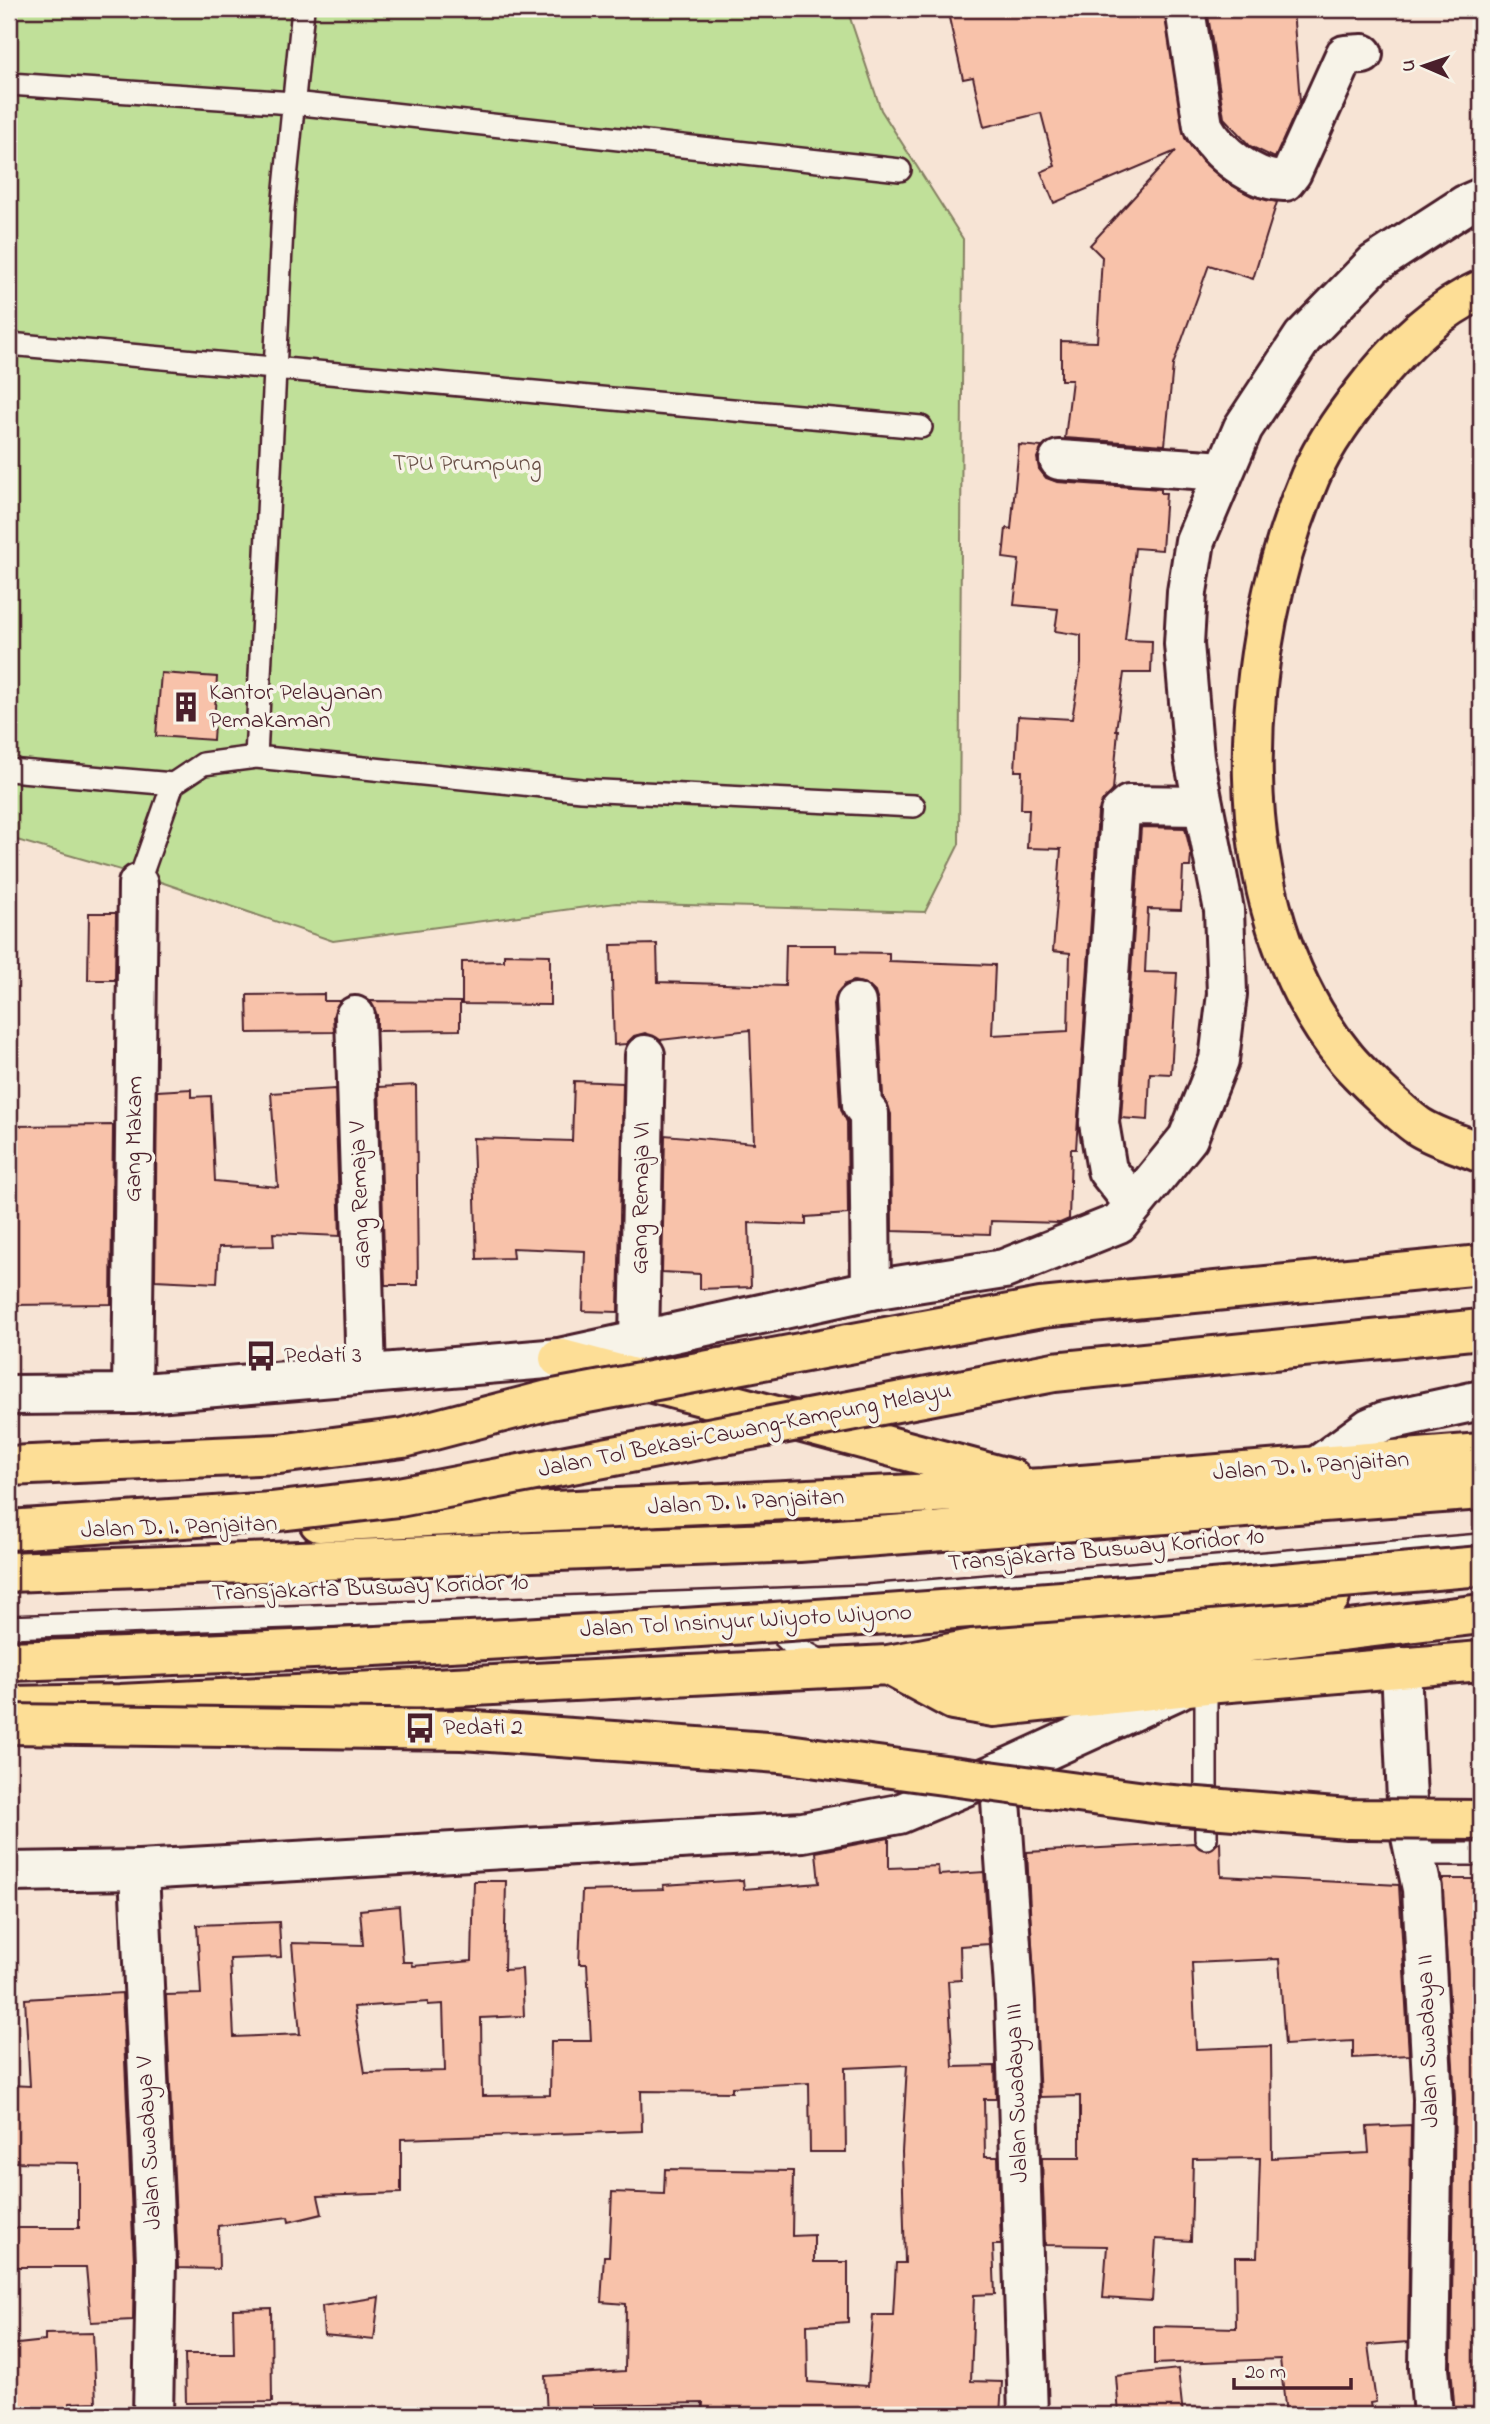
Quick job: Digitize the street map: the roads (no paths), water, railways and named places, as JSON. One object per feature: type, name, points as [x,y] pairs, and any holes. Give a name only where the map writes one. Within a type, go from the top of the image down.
[{"type":"highway","points":[[1481,290],[1462,298],[1401,346],[1350,410],[1310,475],[1280,563],[1261,648],[1252,754],[1261,862],[1280,939],[1311,1006],[1345,1058],[1418,1126],[1481,1153]]},
{"type":"highway","points":[[9,1466],[279,1454],[403,1438],[549,1400],[1041,1308],[1481,1265]]},
{"type":"highway","name":"Jalan Tol Bekasi–Cawang–Kampung Melayu","points":[[9,1532],[271,1512],[399,1497],[1054,1372],[1481,1329]]},
{"type":"highway","points":[[559,1357],[1044,1488]]},
{"type":"highway","points":[[1322,1467],[1354,1456],[1481,1437]]},
{"type":"highway","name":"Jalan D. I. Panjaitan","points":[[9,1532],[1044,1488],[1481,1453]]},
{"type":"highway","points":[[9,1572],[799,1542],[1481,1490]]},
{"type":"highway","name":"Jalan Tol Insinyur Wiyoto Wiyono","points":[[9,1661],[196,1655],[1016,1606],[1481,1566]]},
{"type":"highway","points":[[888,1665],[1138,1618],[1481,1582]]},
{"type":"highway","points":[[9,1706],[120,1704],[888,1665],[968,1673],[1021,1670],[1481,1614]]},
{"type":"highway","points":[[888,1665],[953,1700],[994,1707],[1196,1685],[1481,1661]]},
{"type":"highway","points":[[9,1724],[461,1730],[780,1753],[1160,1804],[1348,1819],[1481,1820]]},
{"type":"street","points":[[1185,9],[1203,126],[1211,142],[1247,170],[1272,182],[1285,181],[1292,172],[1345,55],[1363,54]]},
{"type":"street","points":[[9,1395],[132,1394],[559,1357],[871,1290],[1004,1269],[1119,1223],[1188,1138],[1219,1060],[1227,994],[1224,910],[1194,758],[1185,657],[1187,592],[1195,541],[1243,428],[1303,337],[1374,264],[1465,205],[1481,198]]},
{"type":"street","points":[[1059,460],[1224,471]]},
{"type":"street","points":[[1134,1204],[1107,1170],[1099,1123],[1120,813],[1129,805],[1203,806]]},
{"type":"street","name":"Gang Makam","points":[[132,1394],[138,884]]},
{"type":"street","points":[[856,1003],[862,1105],[869,1114],[871,1290]]},
{"type":"street","name":"Gang Remaja V","points":[[355,1016],[366,1373]]},
{"type":"street","name":"Gang Remaja VI","points":[[639,1340],[645,1055]]},
{"type":"street","points":[[1322,1467],[1369,1428],[1385,1421],[1481,1400]]},
{"type":"street","name":"Jalan Swadaya II","points":[[1401,1667],[1408,1822],[1422,1889],[1433,2099],[1429,2368],[1433,2415]]},
{"type":"street","points":[[9,1872],[139,1870],[803,1832],[899,1814],[1196,1685]]},
{"type":"street","name":"Jalan Swadaya III","points":[[999,1772],[1014,2002],[1028,2415]]},
{"type":"street","name":"Jalan Swadaya V","points":[[139,1870],[156,2262],[153,2415]]},
{"type":"lane","points":[[256,757],[283,208],[303,9]]},
{"type":"lane","points":[[9,84],[293,103],[900,170]]},
{"type":"lane","points":[[9,344],[921,427]]},
{"type":"lane","points":[[138,884],[173,784],[203,764],[256,757],[581,790],[914,806]]},
{"type":"lane","points":[[9,770],[173,784]]},
{"type":"lane","name":"Transjakarta Busway Koridor 10","points":[[1233,1495],[1322,1467]]},
{"type":"lane","name":"Transjakarta Busway Koridor 10","points":[[9,1564],[558,1539],[1233,1495],[1481,1472]]},
{"type":"lane","name":"Transjakarta Busway Koridor 10","points":[[9,1627],[868,1596],[1481,1545]]},
{"type":"lane","points":[[734,1602],[772,1625],[802,1651],[832,1667]]},
{"type":"lane","points":[[1196,1685],[1206,1838]]},
{"type":"lane","points":[[1415,1854],[1481,1854]]},
{"type":"place","name":"Kantor Pelayanan Pemakaman","points":[[186,707]]},
{"type":"place","name":"Pedati 3","points":[[261,1356]]},
{"type":"place","name":"Pedati 2","points":[[420,1728]]},
{"type":"park label","name":"TPU Prumpung","points":[[467,464]]}]
